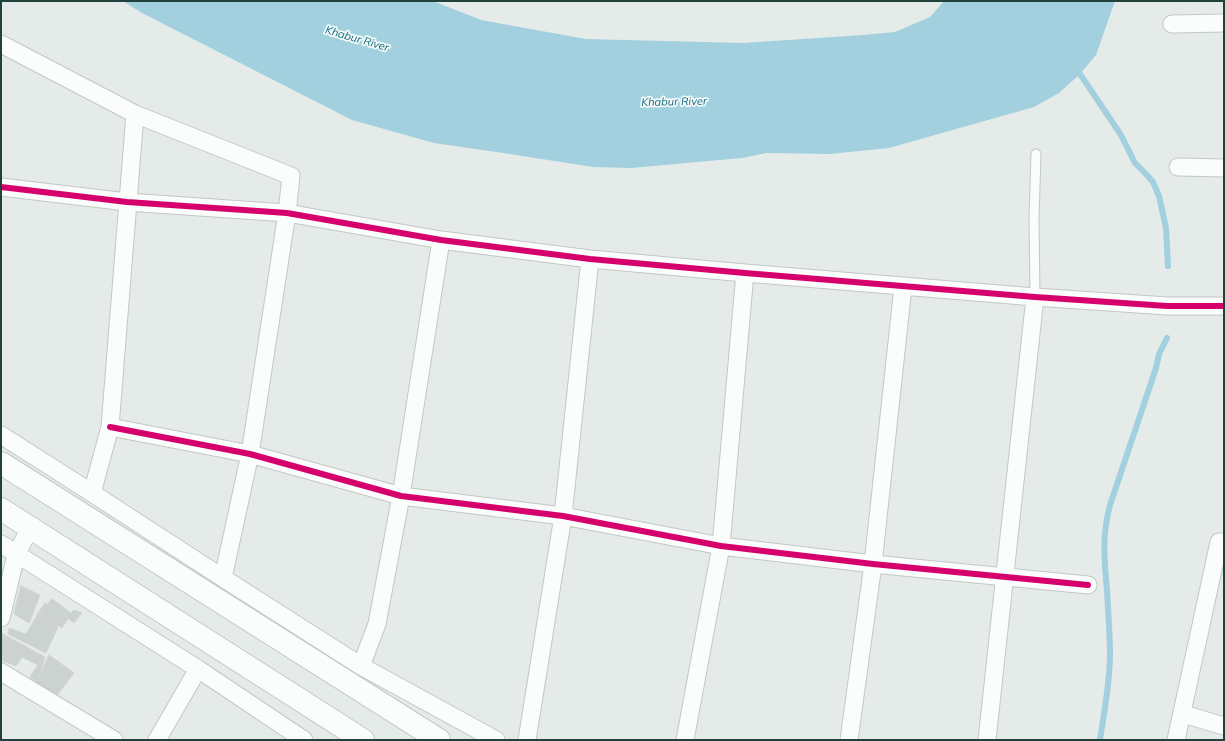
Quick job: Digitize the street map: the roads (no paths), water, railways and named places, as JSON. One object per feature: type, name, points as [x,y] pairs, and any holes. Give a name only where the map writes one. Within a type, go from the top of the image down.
[{"type":"main road","points":[[1,463],[439,740]]},
{"type":"main road","points":[[2,514],[30,528],[363,740]]},
{"type":"street","points":[[1172,24],[1224,23]]},
{"type":"street","points":[[2,48],[135,114],[291,176],[287,214],[250,454],[222,578]]},
{"type":"street","points":[[92,493],[110,427],[135,114]]},
{"type":"street","points":[[1178,167],[1224,168]]},
{"type":"street","points":[[1,187],[128,202],[287,214],[441,240],[590,258],[745,274],[1167,306],[1224,306]]},
{"type":"street","points":[[361,666],[378,624],[401,496],[441,240]]},
{"type":"street","points":[[527,740],[563,516],[590,258]]},
{"type":"street","points":[[685,740],[721,546],[745,274]]},
{"type":"street","points":[[849,740],[873,564],[903,287]]},
{"type":"street","points":[[987,740],[1006,577],[1035,297]]},
{"type":"street","points":[[110,427],[250,454],[401,496],[563,516],[721,546],[873,564],[1088,585]]},
{"type":"street","points":[[1,435],[361,666],[496,740]]},
{"type":"street","points":[[1,618],[16,555],[30,528]]},
{"type":"street","points":[[1176,740],[1219,542],[1224,542]]},
{"type":"street","points":[[1,544],[16,555],[198,669],[304,740]]},
{"type":"street","points":[[157,740],[198,669]]},
{"type":"street","points":[[1,672],[114,740]]},
{"type":"street","points":[[1182,714],[1224,726]]},
{"type":"lane","points":[[1035,297],[1034,219],[1036,154]]},
{"type":"water","name":"Khabur River","points":[[123,1],[433,1],[481,20],[586,39],[743,43],[895,32],[930,17],[944,1],[1115,1],[1096,55],[1080,74],[1059,93],[1034,107],[889,148],[830,154],[767,153],[742,158],[631,168],[593,167],[434,143],[352,120],[142,13]]},
{"type":"waterway","points":[[1076,68],[1121,135],[1135,163],[1153,182],[1159,196],[1166,228],[1168,266]]},
{"type":"waterway","points":[[1100,740],[1110,666],[1105,557],[1107,516],[1156,368],[1159,354],[1167,338]]}]
